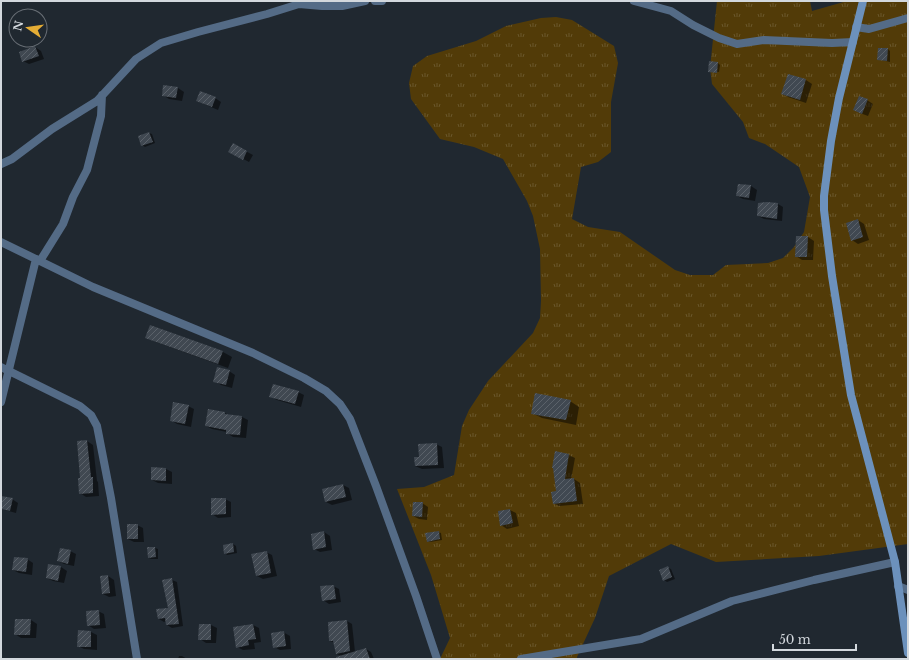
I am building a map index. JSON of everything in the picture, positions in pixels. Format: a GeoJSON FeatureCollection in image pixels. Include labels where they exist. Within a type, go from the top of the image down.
{"type":"FeatureCollection","features":[{"type":"Feature","properties":{"kind":"street"},"geometry":{"type":"LineString","coordinates":[[1,164],[12,159],[52,129],[97,101],[136,58],[161,43],[299,4],[342,6],[365,1]]}},
{"type":"Feature","properties":{"kind":"street"},"geometry":{"type":"LineString","coordinates":[[375,1],[382,1]]}},
{"type":"Feature","properties":{"kind":"street"},"geometry":{"type":"LineString","coordinates":[[634,1],[671,11],[693,25],[719,38],[738,44],[764,40],[832,43],[853,42]]}},
{"type":"Feature","properties":{"kind":"street"},"geometry":{"type":"LineString","coordinates":[[863,1],[839,98],[831,141],[824,196],[824,210],[832,276],[851,395],[895,562],[908,653]]}},
{"type":"Feature","properties":{"kind":"street"},"geometry":{"type":"LineString","coordinates":[[856,27],[869,29],[908,18]]}},
{"type":"Feature","properties":{"kind":"street"},"geometry":{"type":"LineString","coordinates":[[1,402],[38,260],[63,224],[73,197],[87,170],[101,116],[102,96]]}},
{"type":"Feature","properties":{"kind":"street"},"geometry":{"type":"LineString","coordinates":[[1,242],[93,287],[253,353],[304,378],[326,391],[340,404],[350,419],[376,486],[437,659]]}},
{"type":"Feature","properties":{"kind":"street"},"geometry":{"type":"LineString","coordinates":[[1,367],[80,406],[90,415],[97,426],[111,498],[137,659]]}},
{"type":"Feature","properties":{"kind":"street"},"geometry":{"type":"LineString","coordinates":[[521,659],[641,639],[732,601],[814,580],[895,562]]}},
{"type":"Feature","properties":{"kind":"street"},"geometry":{"type":"LineString","coordinates":[[898,586],[908,590]]}},
{"type":"Feature","properties":{"kind":"green space"},"geometry":{"type":"Polygon","coordinates":[[[717,1],[810,1],[812,11],[847,1],[908,1],[908,544],[819,556],[716,562],[671,544],[609,576],[595,618],[577,659],[440,659],[450,638],[431,575],[397,489],[424,487],[454,475],[462,426],[469,410],[488,381],[533,333],[540,318],[540,249],[533,216],[527,201],[503,159],[474,147],[440,139],[411,99],[409,83],[413,66],[427,56],[476,41],[506,26],[541,18],[556,17],[572,20],[614,46],[618,63],[611,102],[611,152],[598,162],[581,167],[572,219],[588,227],[620,232],[675,270],[690,275],[713,275],[726,265],[768,263],[783,258],[794,247],[804,232],[810,197],[799,167],[765,144],[749,138],[743,122],[712,84],[710,68],[717,1]]]}},
{"type":"Feature","properties":{"kind":"building"},"geometry":{"type":"Polygon","coordinates":[[[30,48],[36,48],[39,56],[22,62],[19,52],[30,48]]]}},
{"type":"Feature","properties":{"kind":"building"},"geometry":{"type":"Polygon","coordinates":[[[878,48],[888,48],[887,61],[877,60],[878,48]]]}},
{"type":"Feature","properties":{"kind":"building"},"geometry":{"type":"Polygon","coordinates":[[[709,61],[718,62],[717,73],[708,72],[709,61]]]}},
{"type":"Feature","properties":{"kind":"building"},"geometry":{"type":"Polygon","coordinates":[[[788,74],[806,79],[800,100],[781,94],[788,74]]]}},
{"type":"Feature","properties":{"kind":"building"},"geometry":{"type":"Polygon","coordinates":[[[163,85],[178,87],[176,98],[162,96],[163,85]]]}},
{"type":"Feature","properties":{"kind":"building"},"geometry":{"type":"Polygon","coordinates":[[[200,91],[216,97],[212,107],[196,101],[200,91]]]}},
{"type":"Feature","properties":{"kind":"building"},"geometry":{"type":"Polygon","coordinates":[[[859,96],[868,99],[862,114],[853,110],[859,96]]]}},
{"type":"Feature","properties":{"kind":"building"},"geometry":{"type":"Polygon","coordinates":[[[149,132],[153,142],[141,146],[138,136],[149,132]]]}},
{"type":"Feature","properties":{"kind":"building"},"geometry":{"type":"Polygon","coordinates":[[[233,143],[247,151],[243,160],[228,152],[233,143]]]}},
{"type":"Feature","properties":{"kind":"building"},"geometry":{"type":"Polygon","coordinates":[[[738,184],[751,185],[749,198],[736,196],[738,184]]]}},
{"type":"Feature","properties":{"kind":"building"},"geometry":{"type":"Polygon","coordinates":[[[758,203],[778,203],[777,219],[757,216],[758,203]]]}},
{"type":"Feature","properties":{"kind":"building"},"geometry":{"type":"Polygon","coordinates":[[[858,219],[863,237],[851,241],[846,223],[858,219]]]}},
{"type":"Feature","properties":{"kind":"building"},"geometry":{"type":"Polygon","coordinates":[[[796,236],[808,236],[807,257],[795,257],[796,236]]]}},
{"type":"Feature","properties":{"kind":"building"},"geometry":{"type":"Polygon","coordinates":[[[150,325],[223,351],[218,364],[145,338],[150,325]]]}},
{"type":"Feature","properties":{"kind":"building"},"geometry":{"type":"Polygon","coordinates":[[[217,367],[230,370],[226,385],[213,382],[217,367]]]}},
{"type":"Feature","properties":{"kind":"building"},"geometry":{"type":"Polygon","coordinates":[[[273,384],[299,391],[295,404],[269,397],[273,384]]]}},
{"type":"Feature","properties":{"kind":"building"},"geometry":{"type":"Polygon","coordinates":[[[535,393],[571,400],[566,420],[531,414],[535,393]]]}},
{"type":"Feature","properties":{"kind":"building"},"geometry":{"type":"Polygon","coordinates":[[[173,402],[189,405],[185,424],[170,421],[173,402]]]}},
{"type":"Feature","properties":{"kind":"building"},"geometry":{"type":"Polygon","coordinates":[[[208,409],[225,412],[225,414],[242,416],[240,435],[226,434],[226,430],[205,426],[208,409]]]}},
{"type":"Feature","properties":{"kind":"building"},"geometry":{"type":"Polygon","coordinates":[[[87,440],[91,477],[93,477],[93,493],[79,494],[78,478],[80,478],[77,441],[87,440]]]}},
{"type":"Feature","properties":{"kind":"building"},"geometry":{"type":"Polygon","coordinates":[[[437,443],[438,465],[415,466],[414,457],[419,457],[418,444],[437,443]]]}},
{"type":"Feature","properties":{"kind":"building"},"geometry":{"type":"Polygon","coordinates":[[[555,451],[569,454],[565,479],[574,478],[577,501],[553,504],[551,492],[556,491],[552,468],[555,451]]]}},
{"type":"Feature","properties":{"kind":"building"},"geometry":{"type":"Polygon","coordinates":[[[151,467],[166,468],[166,481],[151,480],[151,467]]]}},
{"type":"Feature","properties":{"kind":"building"},"geometry":{"type":"Polygon","coordinates":[[[343,484],[346,497],[325,502],[322,489],[343,484]]]}},
{"type":"Feature","properties":{"kind":"building"},"geometry":{"type":"Polygon","coordinates":[[[1,496],[13,498],[10,511],[1,509],[1,496]]]}},
{"type":"Feature","properties":{"kind":"building"},"geometry":{"type":"Polygon","coordinates":[[[211,498],[226,498],[226,514],[211,515],[211,498]]]}},
{"type":"Feature","properties":{"kind":"building"},"geometry":{"type":"Polygon","coordinates":[[[413,502],[423,502],[422,517],[412,516],[413,502]]]}},
{"type":"Feature","properties":{"kind":"building"},"geometry":{"type":"Polygon","coordinates":[[[510,509],[513,523],[500,526],[498,511],[510,509]]]}},
{"type":"Feature","properties":{"kind":"building"},"geometry":{"type":"Polygon","coordinates":[[[127,524],[138,524],[138,539],[127,539],[127,524]]]}},
{"type":"Feature","properties":{"kind":"building"},"geometry":{"type":"Polygon","coordinates":[[[324,531],[326,547],[313,550],[311,534],[324,531]]]}},
{"type":"Feature","properties":{"kind":"building"},"geometry":{"type":"Polygon","coordinates":[[[439,531],[440,539],[427,542],[425,533],[439,531]]]}},
{"type":"Feature","properties":{"kind":"building"},"geometry":{"type":"Polygon","coordinates":[[[233,543],[234,552],[224,554],[223,545],[233,543]]]}},
{"type":"Feature","properties":{"kind":"building"},"geometry":{"type":"Polygon","coordinates":[[[147,547],[155,547],[156,557],[148,558],[147,547]]]}},
{"type":"Feature","properties":{"kind":"building"},"geometry":{"type":"Polygon","coordinates":[[[60,548],[71,550],[68,564],[57,561],[60,548]]]}},
{"type":"Feature","properties":{"kind":"building"},"geometry":{"type":"Polygon","coordinates":[[[267,551],[271,573],[256,576],[251,554],[267,551]]]}},
{"type":"Feature","properties":{"kind":"building"},"geometry":{"type":"Polygon","coordinates":[[[14,557],[28,558],[26,572],[12,570],[14,557]]]}},
{"type":"Feature","properties":{"kind":"building"},"geometry":{"type":"Polygon","coordinates":[[[48,564],[61,566],[58,581],[46,578],[48,564]]]}},
{"type":"Feature","properties":{"kind":"building"},"geometry":{"type":"Polygon","coordinates":[[[668,566],[672,577],[663,581],[659,570],[668,566]]]}},
{"type":"Feature","properties":{"kind":"building"},"geometry":{"type":"Polygon","coordinates":[[[108,575],[110,593],[102,594],[100,576],[108,575]]]}},
{"type":"Feature","properties":{"kind":"building"},"geometry":{"type":"Polygon","coordinates":[[[172,578],[179,624],[166,625],[165,618],[158,619],[156,609],[168,608],[162,580],[172,578]]]}},
{"type":"Feature","properties":{"kind":"building"},"geometry":{"type":"Polygon","coordinates":[[[334,585],[336,599],[322,601],[320,586],[334,585]]]}},
{"type":"Feature","properties":{"kind":"building"},"geometry":{"type":"Polygon","coordinates":[[[99,610],[100,625],[87,626],[86,611],[99,610]]]}},
{"type":"Feature","properties":{"kind":"building"},"geometry":{"type":"Polygon","coordinates":[[[15,619],[31,619],[30,635],[14,635],[15,619]]]}},
{"type":"Feature","properties":{"kind":"building"},"geometry":{"type":"Polygon","coordinates":[[[347,620],[350,651],[336,654],[333,641],[329,641],[328,622],[347,620]]]}},
{"type":"Feature","properties":{"kind":"building"},"geometry":{"type":"Polygon","coordinates":[[[199,624],[211,624],[211,640],[198,640],[199,624]]]}},
{"type":"Feature","properties":{"kind":"building"},"geometry":{"type":"Polygon","coordinates":[[[253,624],[256,639],[248,640],[249,645],[236,648],[233,627],[253,624]]]}},
{"type":"Feature","properties":{"kind":"building"},"geometry":{"type":"Polygon","coordinates":[[[78,630],[91,631],[91,647],[77,647],[78,630]]]}},
{"type":"Feature","properties":{"kind":"building"},"geometry":{"type":"Polygon","coordinates":[[[284,631],[286,646],[273,648],[271,633],[284,631]]]}},
{"type":"Feature","properties":{"kind":"building"},"geometry":{"type":"Polygon","coordinates":[[[366,648],[370,659],[336,659],[336,657],[366,648]]]}}]}
